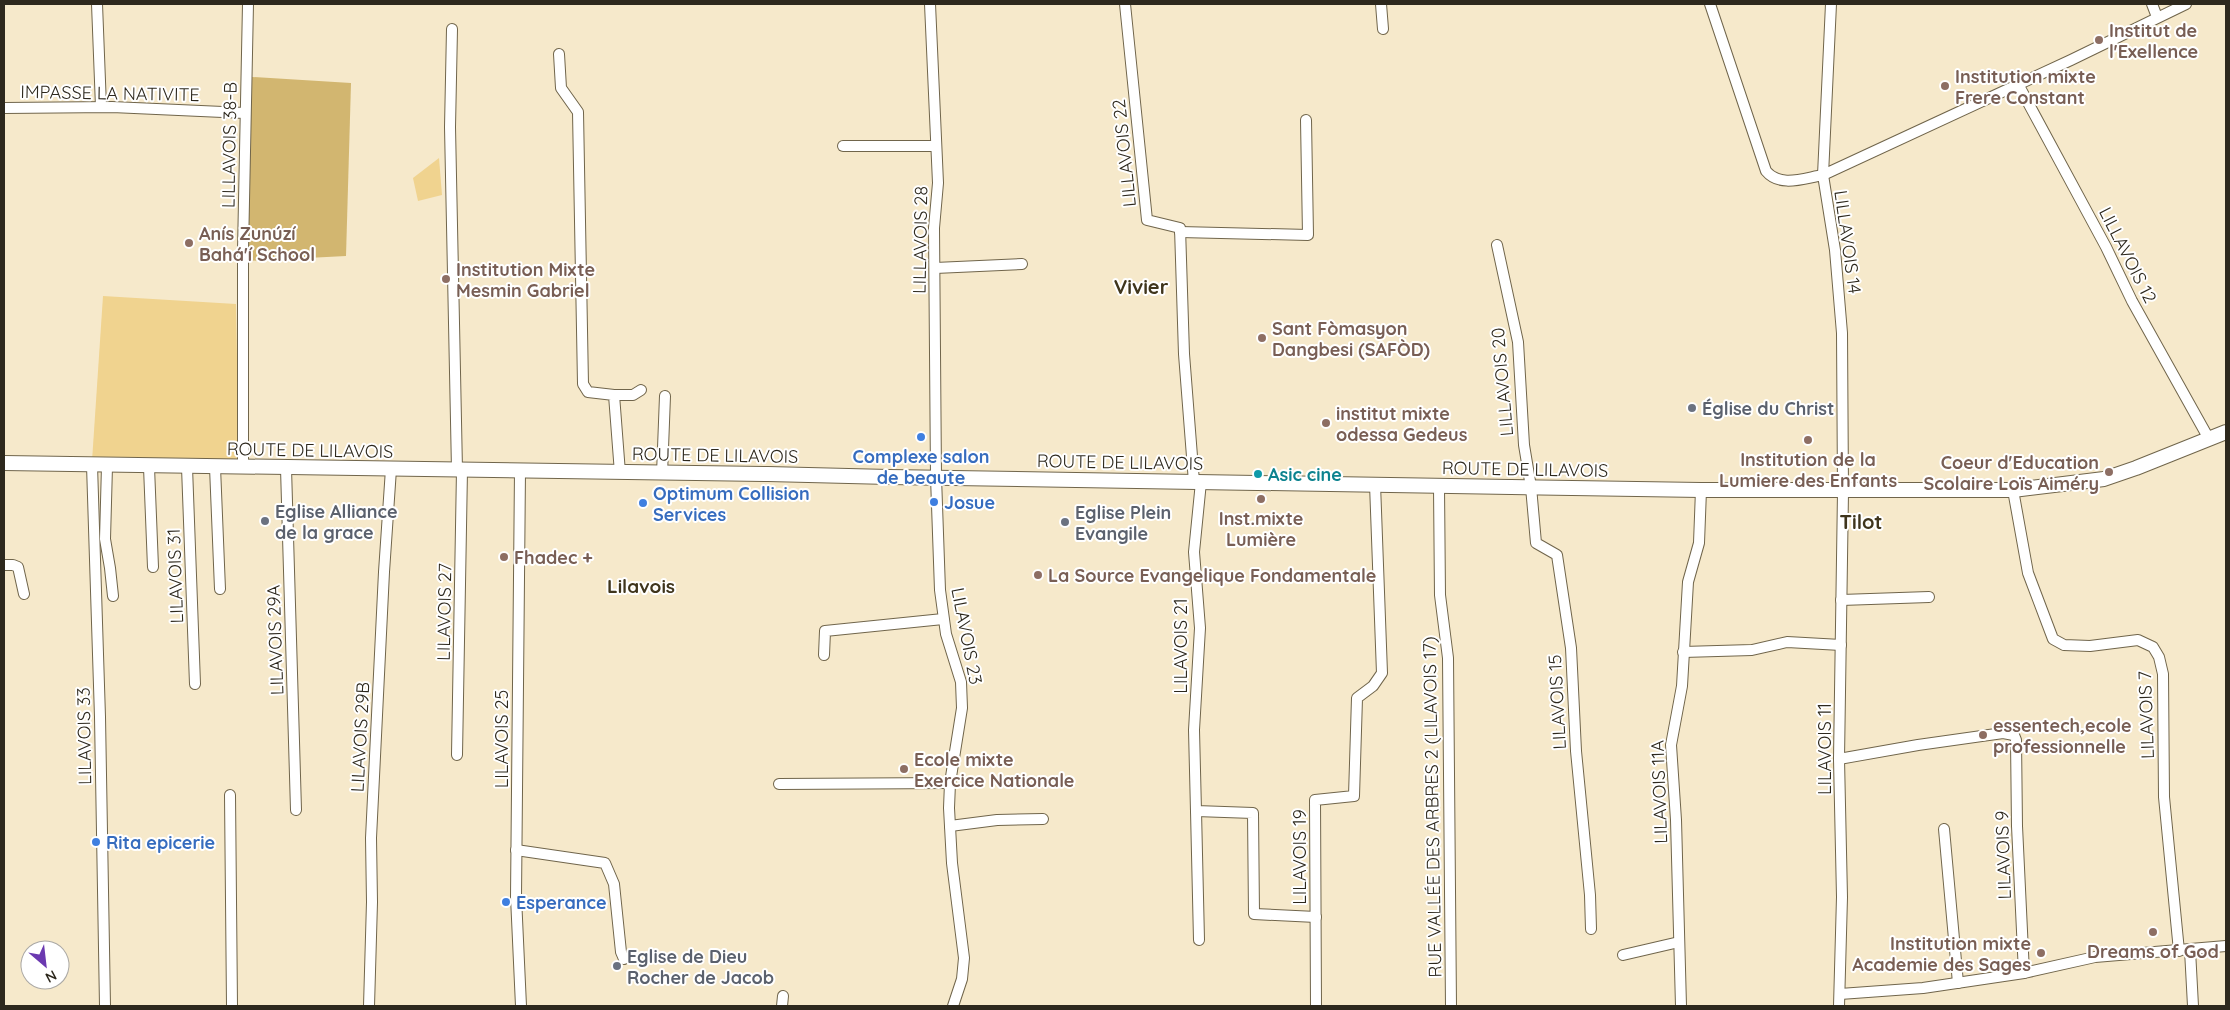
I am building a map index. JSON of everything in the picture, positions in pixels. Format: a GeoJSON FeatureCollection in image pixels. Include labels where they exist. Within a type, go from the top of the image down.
{"type":"FeatureCollection","features":[{"type":"Feature","properties":{"kind":"main road","name":"ROUTE DE LILAVOIS"},"geometry":{"type":"LineString","coordinates":[[4,464],[768,474],[1375,484],[1439,487],[1843,492],[2013,490],[2104,479],[2226,432]]}},
{"type":"Feature","properties":{"kind":"street"},"geometry":{"type":"LineString","coordinates":[[97,4],[101,107]]}},
{"type":"Feature","properties":{"kind":"street","name":"LILLAVOIS 38-B"},"geometry":{"type":"LineString","coordinates":[[243,467],[245,113],[248,4]]}},
{"type":"Feature","properties":{"kind":"street","name":"LILLAVOIS 28"},"geometry":{"type":"LineString","coordinates":[[930,4],[938,183],[934,228],[936,478]]}},
{"type":"Feature","properties":{"kind":"street","name":"LILLAVOIS 22"},"geometry":{"type":"LineString","coordinates":[[1125,4],[1147,220],[1180,228],[1180,232]]}},
{"type":"Feature","properties":{"kind":"street"},"geometry":{"type":"LineString","coordinates":[[1381,4],[1383,29]]}},
{"type":"Feature","properties":{"kind":"street","name":"LILLAVOIS 14"},"geometry":{"type":"LineString","coordinates":[[1710,4],[1766,172],[1772,178],[1782,182],[1823,175],[1840,300],[1843,492]]}},
{"type":"Feature","properties":{"kind":"street"},"geometry":{"type":"LineString","coordinates":[[1831,4],[1823,175],[2186,4]]}},
{"type":"Feature","properties":{"kind":"street"},"geometry":{"type":"LineString","coordinates":[[2152,4],[2157,17]]}},
{"type":"Feature","properties":{"kind":"street","name":"LILAVOIS 27"},"geometry":{"type":"LineString","coordinates":[[452,29],[450,127],[460,470],[457,755]]}},
{"type":"Feature","properties":{"kind":"street"},"geometry":{"type":"LineString","coordinates":[[559,54],[561,88],[578,112],[583,384],[588,392],[614,395],[633,395],[641,390]]}},
{"type":"Feature","properties":{"kind":"street","name":"LILLAVOIS 12"},"geometry":{"type":"LineString","coordinates":[[2018,84],[2106,247],[2132,301],[2210,439]]}},
{"type":"Feature","properties":{"kind":"street","name":"IMPASSE LA NATIVITE"},"geometry":{"type":"LineString","coordinates":[[4,108],[101,107],[245,113]]}},
{"type":"Feature","properties":{"kind":"street"},"geometry":{"type":"LineString","coordinates":[[1197,482],[1184,354],[1180,232],[1308,235],[1306,120]]}},
{"type":"Feature","properties":{"kind":"street"},"geometry":{"type":"LineString","coordinates":[[843,146],[936,146]]}},
{"type":"Feature","properties":{"kind":"street","name":"LILLAVOIS 20"},"geometry":{"type":"LineString","coordinates":[[1496,245],[1518,342],[1524,445],[1531,487]]}},
{"type":"Feature","properties":{"kind":"street"},"geometry":{"type":"LineString","coordinates":[[935,268],[1022,264]]}},
{"type":"Feature","properties":{"kind":"street"},"geometry":{"type":"LineString","coordinates":[[614,395],[620,473]]}},
{"type":"Feature","properties":{"kind":"street"},"geometry":{"type":"LineString","coordinates":[[662,474],[666,396]]}},
{"type":"Feature","properties":{"kind":"street","name":"LILAVOIS 33"},"geometry":{"type":"LineString","coordinates":[[92,465],[100,716],[105,1006]]}},
{"type":"Feature","properties":{"kind":"street"},"geometry":{"type":"LineString","coordinates":[[107,466],[105,539],[113,596]]}},
{"type":"Feature","properties":{"kind":"street"},"geometry":{"type":"LineString","coordinates":[[149,466],[153,567]]}},
{"type":"Feature","properties":{"kind":"street","name":"LILAVOIS 31"},"geometry":{"type":"LineString","coordinates":[[187,467],[195,684]]}},
{"type":"Feature","properties":{"kind":"street"},"geometry":{"type":"LineString","coordinates":[[215,467],[220,589]]}},
{"type":"Feature","properties":{"kind":"street","name":"LILAVOIS 29A"},"geometry":{"type":"LineString","coordinates":[[286,468],[296,810]]}},
{"type":"Feature","properties":{"kind":"street","name":"LILAVOIS 29B"},"geometry":{"type":"LineString","coordinates":[[369,1006],[372,828],[384,572],[391,469]]}},
{"type":"Feature","properties":{"kind":"street","name":"LILAVOIS 25"},"geometry":{"type":"LineString","coordinates":[[520,471],[516,897],[521,1006]]}},
{"type":"Feature","properties":{"kind":"street","name":"LILAVOIS 23"},"geometry":{"type":"LineString","coordinates":[[936,478],[943,619],[961,682],[962,708],[950,784],[950,826],[964,958],[962,979],[953,1006]]}},
{"type":"Feature","properties":{"kind":"street","name":"LILAVOIS 21"},"geometry":{"type":"LineString","coordinates":[[1197,482],[1194,552],[1200,628],[1194,730],[1199,940]]}},
{"type":"Feature","properties":{"kind":"street","name":"LILAVOIS 19"},"geometry":{"type":"LineString","coordinates":[[1316,1006],[1315,800],[1354,796],[1357,698],[1372,686],[1382,672],[1375,484]]}},
{"type":"Feature","properties":{"kind":"street","name":"RUE VALLÉE DES ARBRES 2 (LILAVOIS 17)"},"geometry":{"type":"LineString","coordinates":[[1439,487],[1440,595],[1448,658],[1452,1006]]}},
{"type":"Feature","properties":{"kind":"street","name":"LILAVOIS 15"},"geometry":{"type":"LineString","coordinates":[[1531,487],[1536,543],[1557,555],[1569,630],[1576,751],[1590,895],[1591,929]]}},
{"type":"Feature","properties":{"kind":"street","name":"LILAVOIS 11A"},"geometry":{"type":"LineString","coordinates":[[1681,1006],[1676,820],[1671,745],[1682,686],[1688,582],[1699,543],[1701,490]]}},
{"type":"Feature","properties":{"kind":"street","name":"LILAVOIS 7"},"geometry":{"type":"LineString","coordinates":[[2013,490],[2028,573],[2053,639],[2064,646],[2090,646],[2138,640],[2152,647],[2159,657],[2163,674],[2164,797],[2193,1006]]}},
{"type":"Feature","properties":{"kind":"street","name":"LILAVOIS 11"},"geometry":{"type":"LineString","coordinates":[[1839,1006],[1842,897],[1839,758],[1843,492]]}},
{"type":"Feature","properties":{"kind":"street"},"geometry":{"type":"LineString","coordinates":[[4,566],[13,564],[18,568],[24,594]]}},
{"type":"Feature","properties":{"kind":"street"},"geometry":{"type":"LineString","coordinates":[[1841,600],[1929,597]]}},
{"type":"Feature","properties":{"kind":"street"},"geometry":{"type":"LineString","coordinates":[[824,655],[825,631],[943,619]]}},
{"type":"Feature","properties":{"kind":"street"},"geometry":{"type":"LineString","coordinates":[[1683,652],[1752,650],[1787,642],[1841,645]]}},
{"type":"Feature","properties":{"kind":"street","name":"LILAVOIS 9"},"geometry":{"type":"LineString","coordinates":[[1839,758],[1918,744],[2003,733],[2014,735],[2016,740],[2017,826],[2024,974]]}},
{"type":"Feature","properties":{"kind":"street"},"geometry":{"type":"LineString","coordinates":[[780,784],[950,784]]}},
{"type":"Feature","properties":{"kind":"street"},"geometry":{"type":"LineString","coordinates":[[230,795],[232,1006]]}},
{"type":"Feature","properties":{"kind":"street"},"geometry":{"type":"LineString","coordinates":[[1196,811],[1253,813],[1254,914],[1316,917]]}},
{"type":"Feature","properties":{"kind":"street"},"geometry":{"type":"LineString","coordinates":[[950,826],[997,820],[1042,818]]}},
{"type":"Feature","properties":{"kind":"street"},"geometry":{"type":"LineString","coordinates":[[1944,829],[1958,983]]}},
{"type":"Feature","properties":{"kind":"street"},"geometry":{"type":"LineString","coordinates":[[516,850],[605,863],[614,884],[621,952],[624,959]]}},
{"type":"Feature","properties":{"kind":"street"},"geometry":{"type":"LineString","coordinates":[[1623,955],[1679,942]]}},
{"type":"Feature","properties":{"kind":"street"},"geometry":{"type":"LineString","coordinates":[[1840,994],[1923,988],[2024,974],[2095,957],[2226,946]]}},
{"type":"Feature","properties":{"kind":"shaded area"},"geometry":{"type":"Polygon","coordinates":[[[252,77],[351,83],[346,256],[247,261],[252,77]]]}},
{"type":"Feature","properties":{"kind":"shaded area"},"geometry":{"type":"Polygon","coordinates":[[[439,158],[442,195],[418,201],[413,178],[439,158]]]}},
{"type":"Feature","properties":{"kind":"shaded area"},"geometry":{"type":"Polygon","coordinates":[[[103,296],[236,304],[239,463],[92,461],[103,296]]]}},
{"type":"Feature","properties":{"kind":"place","name":"Institut de l'Exellence"},"geometry":{"type":"Point","coordinates":[2099,40]}},
{"type":"Feature","properties":{"kind":"place","name":"Institution mixte Frere Constant"},"geometry":{"type":"Point","coordinates":[1945,86]}},
{"type":"Feature","properties":{"kind":"place","name":"Anís Zunúzí Bahá'í School"},"geometry":{"type":"Point","coordinates":[189,243]}},
{"type":"Feature","properties":{"kind":"place","name":"Institution Mixte Mesmin Gabriel"},"geometry":{"type":"Point","coordinates":[446,279]}},
{"type":"Feature","properties":{"kind":"place","name":"Sant Fòmasyon Dangbesi (SAFÒD)"},"geometry":{"type":"Point","coordinates":[1262,338]}},
{"type":"Feature","properties":{"kind":"place","name":"Église du Christ"},"geometry":{"type":"Point","coordinates":[1692,408]}},
{"type":"Feature","properties":{"kind":"place","name":"institut mixte odessa Gedeus"},"geometry":{"type":"Point","coordinates":[1326,423]}},
{"type":"Feature","properties":{"kind":"place","name":"Complexe salon de beaute"},"geometry":{"type":"Point","coordinates":[921,437]}},
{"type":"Feature","properties":{"kind":"place","name":"Institution de la Lumiere des Enfants"},"geometry":{"type":"Point","coordinates":[1808,440]}},
{"type":"Feature","properties":{"kind":"place","name":"Coeur d'Education Scolaire Loïs Aiméry"},"geometry":{"type":"Point","coordinates":[2109,472]}},
{"type":"Feature","properties":{"kind":"place","name":"Asic cine"},"geometry":{"type":"Point","coordinates":[1258,474]}},
{"type":"Feature","properties":{"kind":"place","name":"Inst.mixte Lumière"},"geometry":{"type":"Point","coordinates":[1261,499]}},
{"type":"Feature","properties":{"kind":"place","name":"Josue"},"geometry":{"type":"Point","coordinates":[934,502]}},
{"type":"Feature","properties":{"kind":"place","name":"Optimum Collision Services"},"geometry":{"type":"Point","coordinates":[643,503]}},
{"type":"Feature","properties":{"kind":"place","name":"Eglise Alliance de la grace"},"geometry":{"type":"Point","coordinates":[265,521]}},
{"type":"Feature","properties":{"kind":"place","name":"Eglise Plein Evangile"},"geometry":{"type":"Point","coordinates":[1065,522]}},
{"type":"Feature","properties":{"kind":"place","name":"Fhadec +"},"geometry":{"type":"Point","coordinates":[504,557]}},
{"type":"Feature","properties":{"kind":"place","name":"La Source Evangelique Fondamentale"},"geometry":{"type":"Point","coordinates":[1038,575]}},
{"type":"Feature","properties":{"kind":"place","name":"essentech,ecole professionnelle"},"geometry":{"type":"Point","coordinates":[1983,735]}},
{"type":"Feature","properties":{"kind":"place","name":"Ecole mixte Exercice Nationale"},"geometry":{"type":"Point","coordinates":[904,769]}},
{"type":"Feature","properties":{"kind":"place","name":"Rita epicerie"},"geometry":{"type":"Point","coordinates":[96,842]}},
{"type":"Feature","properties":{"kind":"place","name":"Esperance"},"geometry":{"type":"Point","coordinates":[506,902]}},
{"type":"Feature","properties":{"kind":"place","name":"Dreams of God"},"geometry":{"type":"Point","coordinates":[2153,932]}},
{"type":"Feature","properties":{"kind":"place","name":"Institution mixte Academie des Sages"},"geometry":{"type":"Point","coordinates":[2041,953]}},
{"type":"Feature","properties":{"kind":"place","name":"Eglise de Dieu Rocher de Jacob"},"geometry":{"type":"Point","coordinates":[617,966]}},
{"type":"Feature","properties":{"kind":"district","name":"Vivier"},"geometry":{"type":"Point","coordinates":[1141,286]}},
{"type":"Feature","properties":{"kind":"district","name":"Tilot"},"geometry":{"type":"Point","coordinates":[1861,521]}},
{"type":"Feature","properties":{"kind":"district","name":"Lilavois"},"geometry":{"type":"Point","coordinates":[641,586]}}]}
